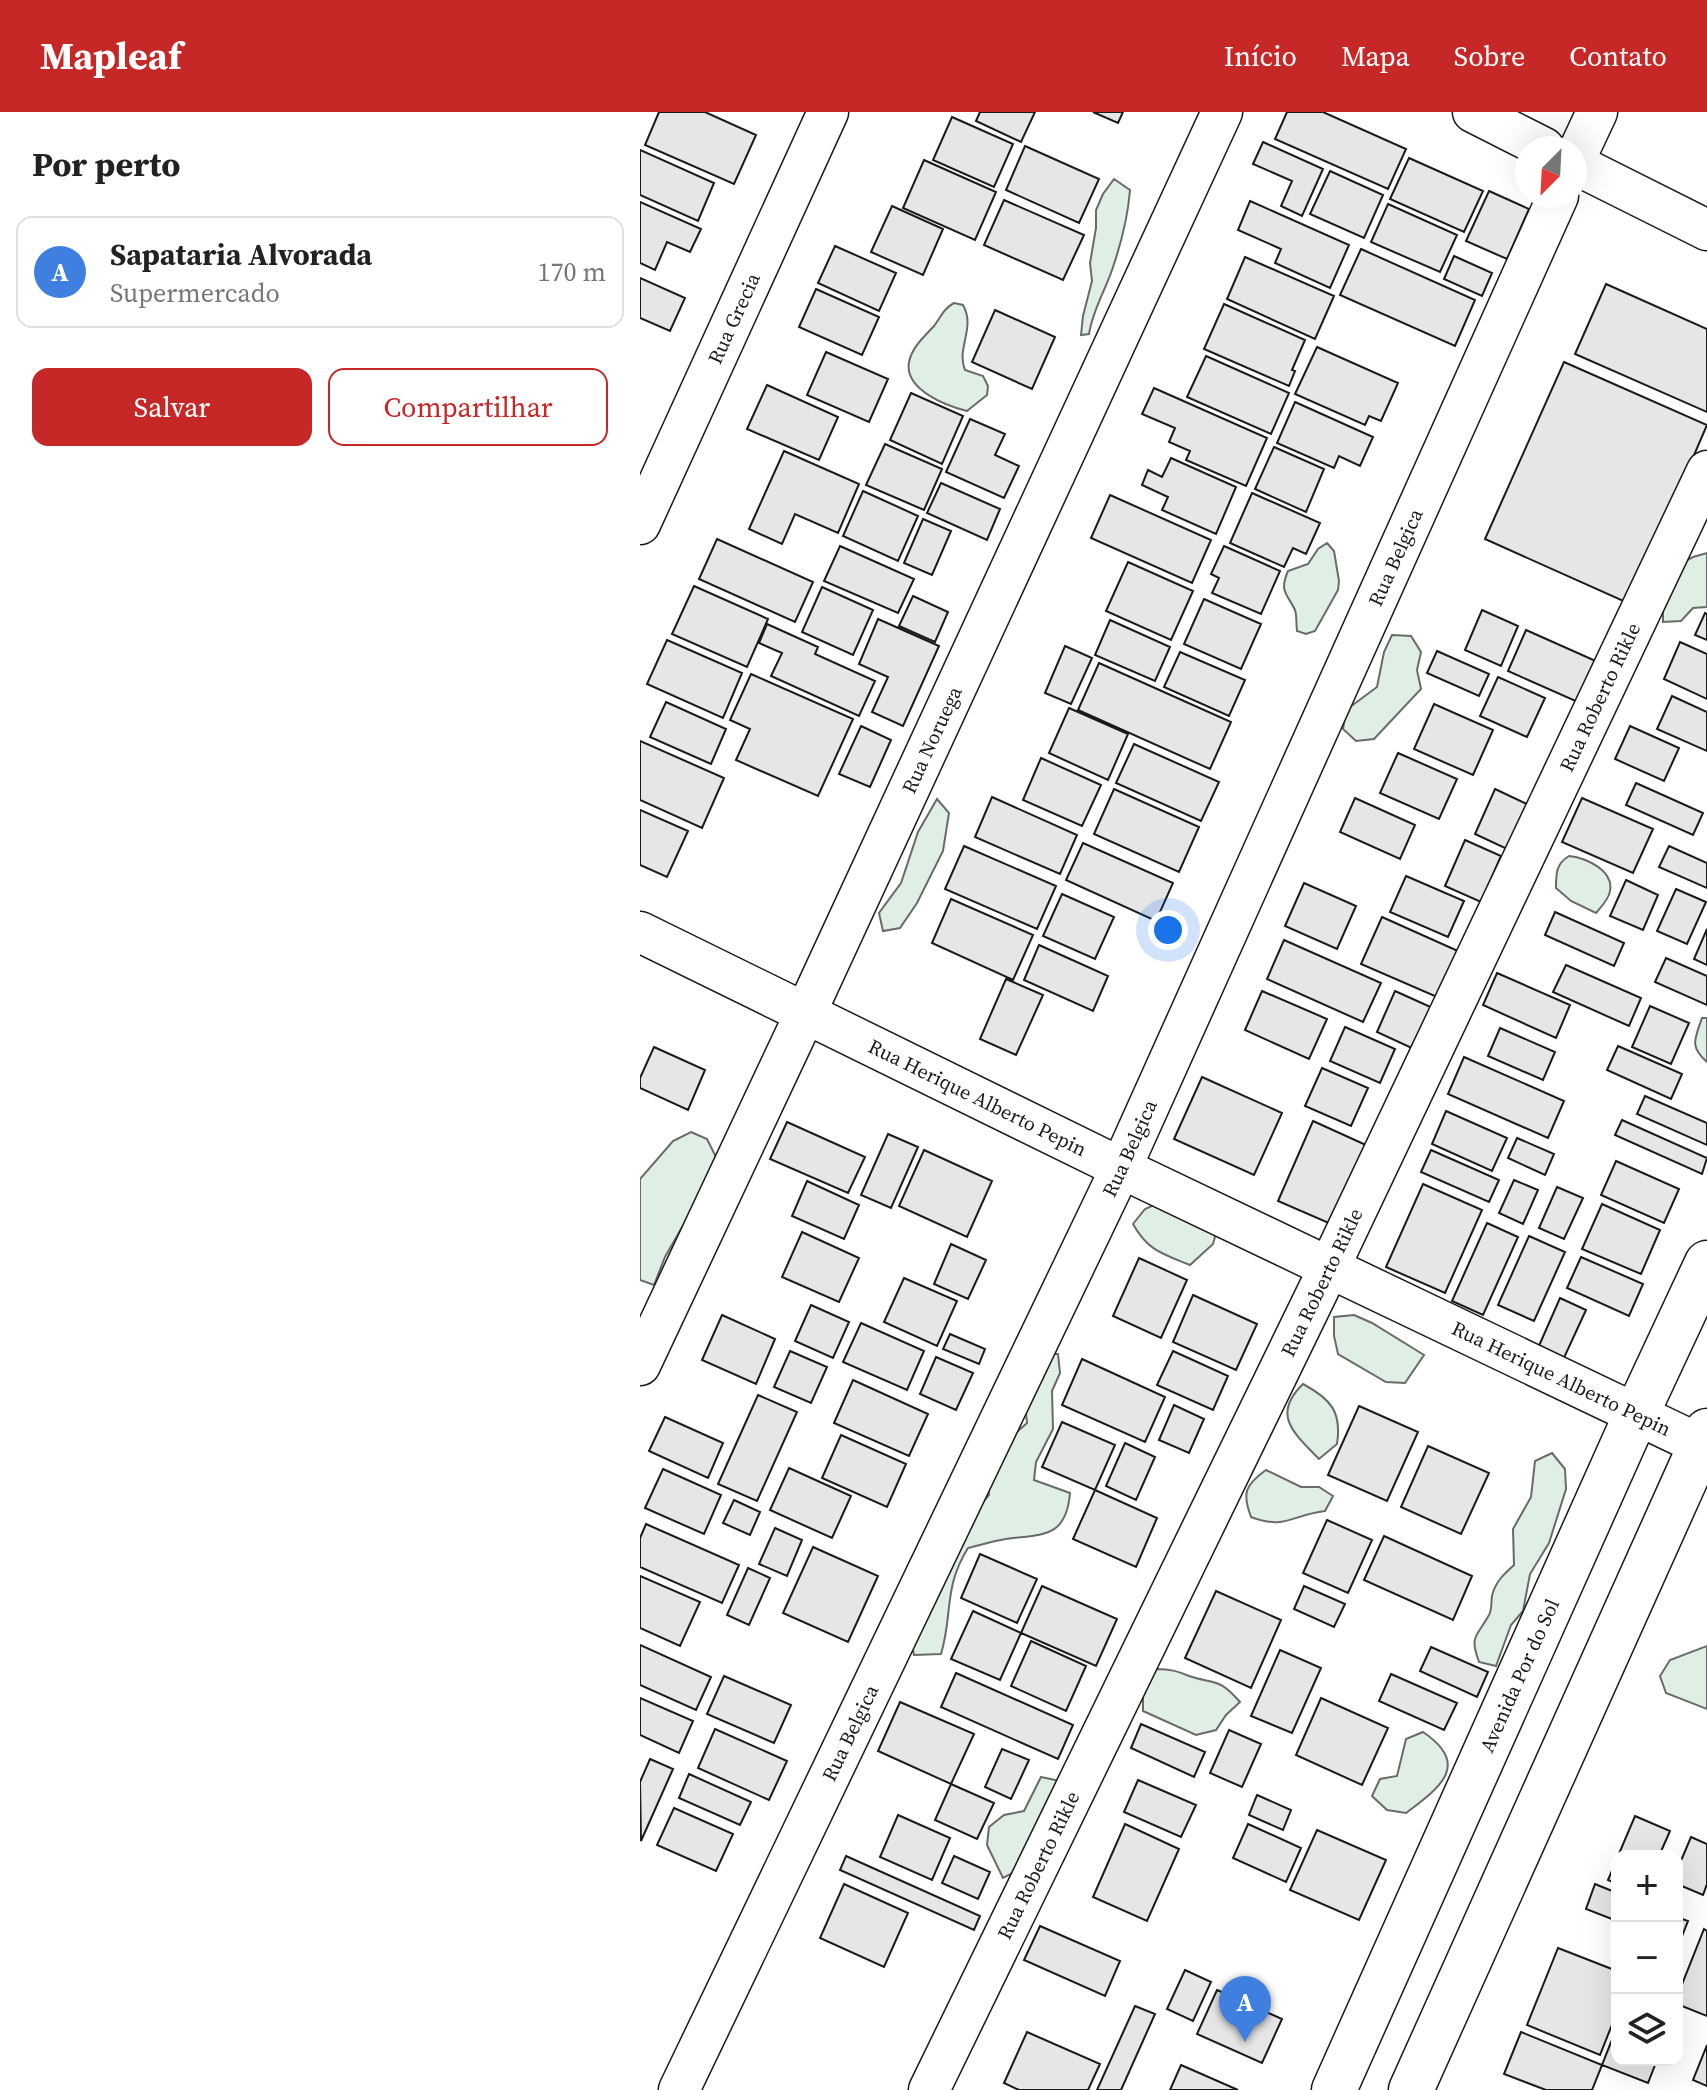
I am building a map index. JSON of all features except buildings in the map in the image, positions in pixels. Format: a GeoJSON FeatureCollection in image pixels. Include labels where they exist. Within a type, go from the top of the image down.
{"type":"FeatureCollection","features":[{"type":"Feature","properties":{"kind":"street","name":"Rua Grecia"},"geometry":{"type":"LineString","coordinates":[[640,524],[828,112]]}},
{"type":"Feature","properties":{"kind":"street","name":"Rua Noruega"},"geometry":{"type":"LineString","coordinates":[[640,1365],[1222,112]]}},
{"type":"Feature","properties":{"kind":"street"},"geometry":{"type":"LineString","coordinates":[[1473,112],[1520,136]]}},
{"type":"Feature","properties":{"kind":"street"},"geometry":{"type":"LineString","coordinates":[[1586,136],[1597,112]]}},
{"type":"Feature","properties":{"kind":"street"},"geometry":{"type":"LineString","coordinates":[[1587,167],[1707,230]]}},
{"type":"Feature","properties":{"kind":"street","name":"Rua Belgica"},"geometry":{"type":"LineString","coordinates":[[679,2090],[1121,1168],[1553,208]]}},
{"type":"Feature","properties":{"kind":"street","name":"Rua Roberto Rikle"},"geometry":{"type":"LineString","coordinates":[[929,2090],[1329,1268],[1707,471]]}},
{"type":"Feature","properties":{"kind":"street","name":"Rua Herique Alberto Pepin"},"geometry":{"type":"LineString","coordinates":[[640,932],[1329,1268],[1636,1415],[1705,1442]]}},
{"type":"Feature","properties":{"kind":"street","name":"Avenida Por do Sol"},"geometry":{"type":"LineString","coordinates":[[1334,2090],[1707,1263]]}},
{"type":"Feature","properties":{"kind":"street"},"geometry":{"type":"LineString","coordinates":[[1411,2090],[1705,1442]]}},
{"type":"Feature","properties":{"kind":"green space"},"geometry":{"type":"Polygon","coordinates":[[[1114,179],[1130,190],[1128,209],[1114,264],[1089,334],[1081,335],[1092,281],[1090,263],[1096,210],[1114,179]]]}},
{"type":"Feature","properties":{"kind":"green space"},"geometry":{"type":"Polygon","coordinates":[[[954,303],[963,305],[968,322],[963,354],[965,370],[983,376],[988,386],[987,395],[967,411],[929,395],[913,381],[909,372],[909,362],[916,347],[954,303]]]}},
{"type":"Feature","properties":{"kind":"green space"},"geometry":{"type":"Polygon","coordinates":[[[1327,543],[1334,551],[1338,590],[1315,631],[1306,634],[1297,631],[1295,610],[1284,588],[1285,578],[1288,571],[1308,564],[1318,549],[1327,543]]]}},
{"type":"Feature","properties":{"kind":"green space"},"geometry":{"type":"Polygon","coordinates":[[[1707,553],[1707,607],[1693,608],[1681,621],[1663,622],[1663,603],[1676,566],[1707,553]]]}},
{"type":"Feature","properties":{"kind":"green space"},"geometry":{"type":"Polygon","coordinates":[[[1392,635],[1411,636],[1421,652],[1417,670],[1421,689],[1374,739],[1356,741],[1343,729],[1346,710],[1377,687],[1384,652],[1392,635]]]}},
{"type":"Feature","properties":{"kind":"green space"},"geometry":{"type":"Polygon","coordinates":[[[937,799],[949,813],[943,851],[917,903],[900,928],[883,931],[879,913],[901,883],[918,832],[937,799]]]}},
{"type":"Feature","properties":{"kind":"green space"},"geometry":{"type":"Polygon","coordinates":[[[1569,856],[1590,862],[1608,877],[1609,894],[1596,913],[1571,901],[1556,888],[1558,869],[1569,856]]]}},
{"type":"Feature","properties":{"kind":"green space"},"geometry":{"type":"Polygon","coordinates":[[[1702,1018],[1707,1018],[1707,1062],[1695,1042],[1702,1018]]]}},
{"type":"Feature","properties":{"kind":"green space"},"geometry":{"type":"Polygon","coordinates":[[[691,1132],[707,1139],[716,1157],[712,1175],[665,1257],[654,1285],[640,1280],[640,1179],[673,1141],[691,1132]]]}},
{"type":"Feature","properties":{"kind":"green space"},"geometry":{"type":"Polygon","coordinates":[[[1163,1201],[1217,1230],[1213,1244],[1190,1265],[1151,1246],[1133,1224],[1145,1209],[1163,1201]]]}},
{"type":"Feature","properties":{"kind":"green space"},"geometry":{"type":"Polygon","coordinates":[[[1354,1315],[1424,1355],[1405,1383],[1386,1382],[1338,1354],[1334,1317],[1354,1315]]]}},
{"type":"Feature","properties":{"kind":"green space"},"geometry":{"type":"Polygon","coordinates":[[[1039,1354],[1058,1354],[1060,1373],[1052,1391],[1053,1429],[1036,1462],[1034,1480],[1070,1493],[1068,1508],[1063,1519],[1050,1531],[968,1548],[955,1576],[941,1654],[914,1655],[910,1636],[977,1509],[989,1495],[987,1458],[1027,1423],[1023,1386],[1039,1354]]]}},
{"type":"Feature","properties":{"kind":"green space"},"geometry":{"type":"Polygon","coordinates":[[[1303,1384],[1327,1401],[1338,1423],[1337,1444],[1319,1459],[1301,1441],[1287,1414],[1293,1395],[1303,1384]]]}},
{"type":"Feature","properties":{"kind":"green space"},"geometry":{"type":"Polygon","coordinates":[[[1552,1453],[1565,1469],[1566,1489],[1549,1543],[1530,1574],[1523,1611],[1511,1625],[1496,1666],[1479,1662],[1476,1637],[1490,1613],[1495,1587],[1514,1565],[1513,1529],[1531,1497],[1535,1461],[1552,1453]]]}},
{"type":"Feature","properties":{"kind":"green space"},"geometry":{"type":"Polygon","coordinates":[[[1266,1470],[1301,1487],[1319,1487],[1333,1496],[1325,1511],[1281,1522],[1251,1517],[1247,1490],[1266,1470]]]}},
{"type":"Feature","properties":{"kind":"green space"},"geometry":{"type":"Polygon","coordinates":[[[1707,1646],[1707,1709],[1666,1693],[1660,1676],[1670,1660],[1707,1646]]]}},
{"type":"Feature","properties":{"kind":"green space"},"geometry":{"type":"Polygon","coordinates":[[[1157,1669],[1216,1683],[1240,1702],[1216,1730],[1196,1735],[1143,1711],[1143,1681],[1157,1669]]]}},
{"type":"Feature","properties":{"kind":"green space"},"geometry":{"type":"Polygon","coordinates":[[[1423,1732],[1446,1755],[1448,1766],[1445,1776],[1406,1813],[1387,1810],[1372,1796],[1380,1779],[1397,1776],[1406,1739],[1423,1732]]]}},
{"type":"Feature","properties":{"kind":"green space"},"geometry":{"type":"Polygon","coordinates":[[[1041,1777],[1060,1781],[1020,1869],[1003,1878],[987,1845],[989,1827],[1004,1815],[1024,1811],[1041,1777]]]}},
{"type":"Feature","properties":{"kind":"place","name":"Sapataria Alvorada"},"geometry":{"type":"Point","coordinates":[1245,2042]}}]}
